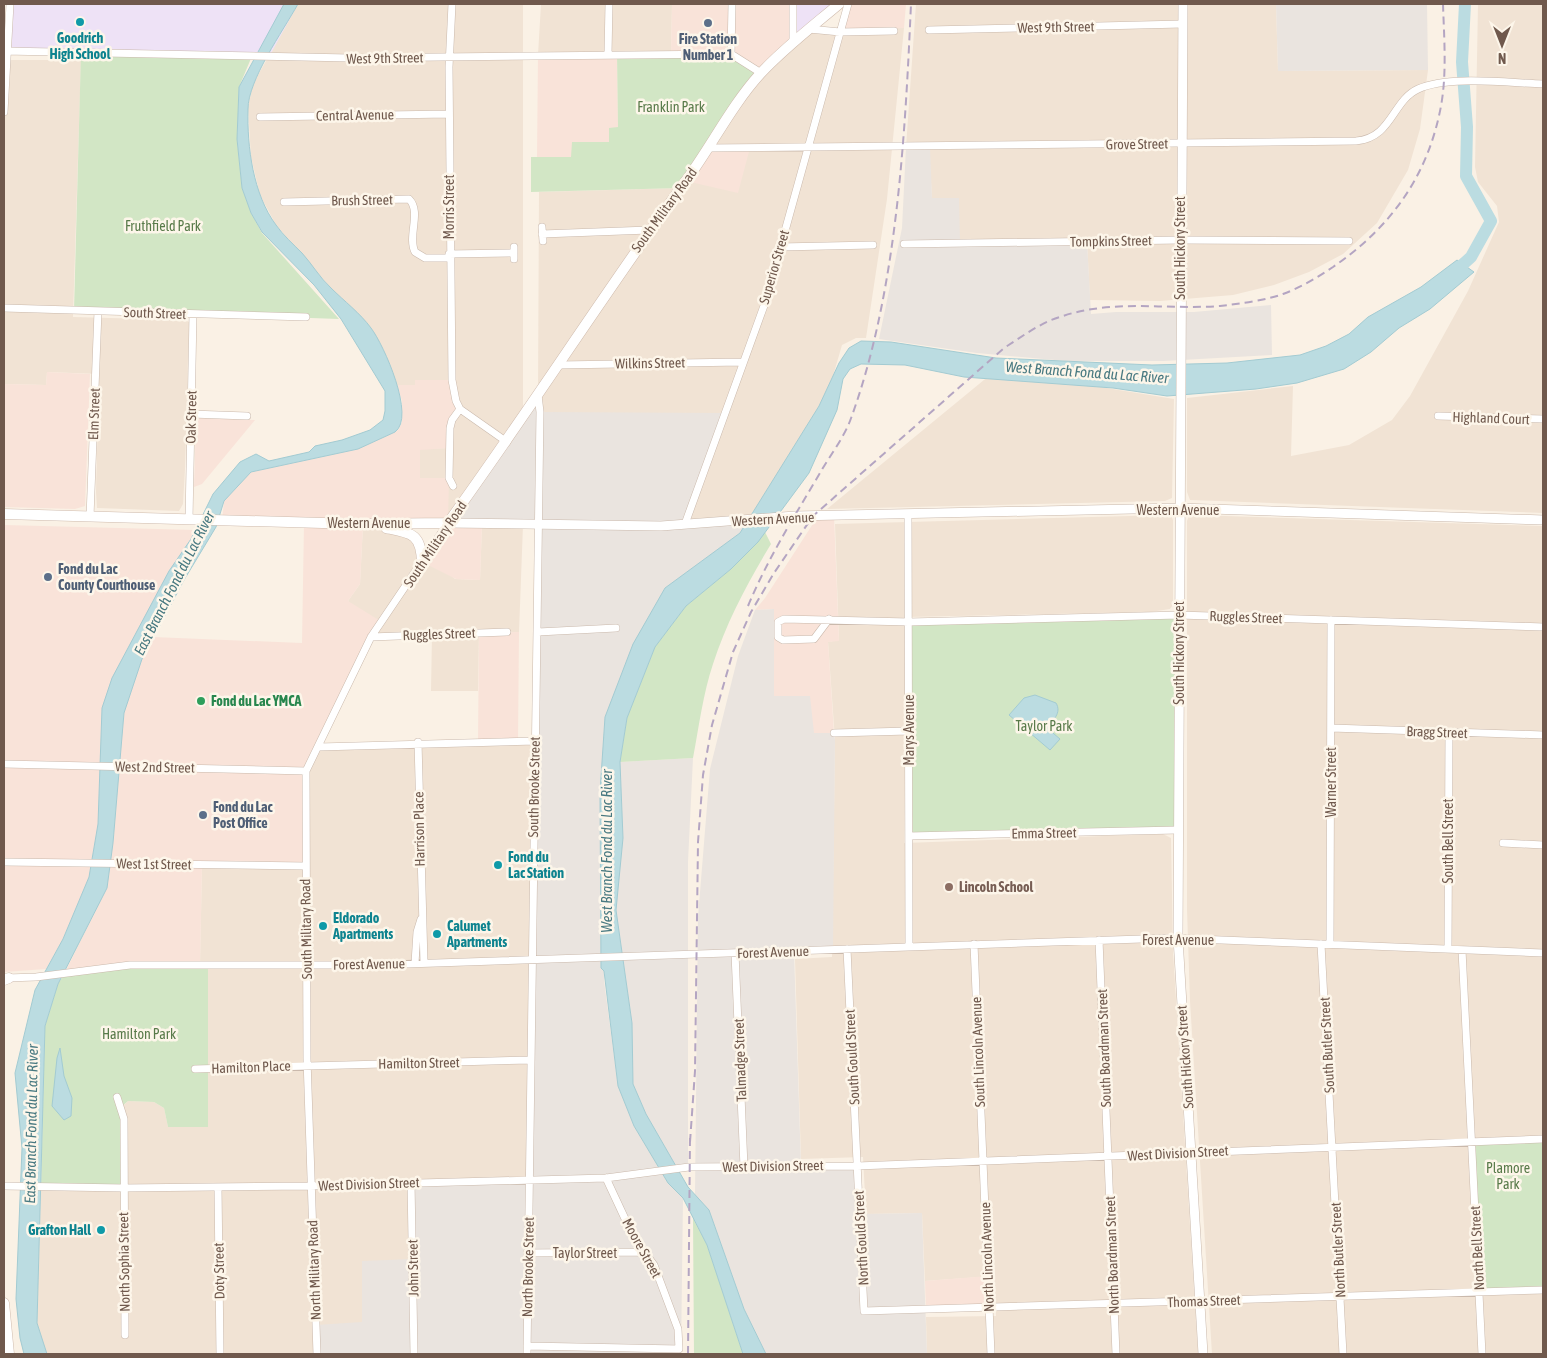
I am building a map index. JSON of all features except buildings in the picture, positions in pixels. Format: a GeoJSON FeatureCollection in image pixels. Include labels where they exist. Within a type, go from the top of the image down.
{"type":"FeatureCollection","features":[{"type":"Feature","properties":{"kind":"main road","name":"South Military Road"},"geometry":{"type":"LineString","coordinates":[[448,523],[559,365],[649,230],[760,73],[839,4]]}},
{"type":"Feature","properties":{"kind":"main road","name":"Western Avenue"},"geometry":{"type":"LineString","coordinates":[[4,514],[358,524],[448,523]]}},
{"type":"Feature","properties":{"kind":"main road"},"geometry":{"type":"LineString","coordinates":[[358,524],[407,532],[414,536],[420,544],[422,562]]}},
{"type":"Feature","properties":{"kind":"main road"},"geometry":{"type":"LineString","coordinates":[[4,1304],[9,1354]]}},
{"type":"Feature","properties":{"kind":"street"},"geometry":{"type":"LineString","coordinates":[[4,112],[5,51],[10,4]]}},
{"type":"Feature","properties":{"kind":"street","name":"Morris Street"},"geometry":{"type":"LineString","coordinates":[[452,4],[449,57],[451,374],[456,400],[460,409]]}},
{"type":"Feature","properties":{"kind":"street"},"geometry":{"type":"LineString","coordinates":[[608,54],[609,4]]}},
{"type":"Feature","properties":{"kind":"street"},"geometry":{"type":"LineString","coordinates":[[732,4],[731,54],[760,73]]}},
{"type":"Feature","properties":{"kind":"street"},"geometry":{"type":"LineString","coordinates":[[792,44],[793,4]]}},
{"type":"Feature","properties":{"kind":"street","name":"Superior Street"},"geometry":{"type":"LineString","coordinates":[[685,524],[742,362],[765,303],[848,4]]}},
{"type":"Feature","properties":{"kind":"street","name":"South Hickory Street"},"geometry":{"type":"LineString","coordinates":[[1183,4],[1180,144],[1178,938],[1204,1354]]}},
{"type":"Feature","properties":{"kind":"street","name":"West 9th Street"},"geometry":{"type":"LineString","coordinates":[[929,30],[1182,24]]}},
{"type":"Feature","properties":{"kind":"street"},"geometry":{"type":"LineString","coordinates":[[809,30],[840,32],[894,31]]}},
{"type":"Feature","properties":{"kind":"street","name":"West 9th Street"},"geometry":{"type":"LineString","coordinates":[[5,51],[449,57],[731,54]]}},
{"type":"Feature","properties":{"kind":"street","name":"Grove Street"},"geometry":{"type":"LineString","coordinates":[[708,148],[807,149],[1363,141],[1374,136],[1387,125],[1408,96],[1415,90],[1448,81],[1543,84]]}},
{"type":"Feature","properties":{"kind":"street","name":"Central Avenue"},"geometry":{"type":"LineString","coordinates":[[260,117],[449,114]]}},
{"type":"Feature","properties":{"kind":"street","name":"Brush Street"},"geometry":{"type":"LineString","coordinates":[[284,202],[409,199],[414,208],[413,243],[415,252],[425,258],[514,253]]}},
{"type":"Feature","properties":{"kind":"street"},"geometry":{"type":"LineString","coordinates":[[542,234],[649,230]]}},
{"type":"Feature","properties":{"kind":"street","name":"Tompkins Street"},"geometry":{"type":"LineString","coordinates":[[904,244],[1180,240],[1349,241]]}},
{"type":"Feature","properties":{"kind":"street"},"geometry":{"type":"LineString","coordinates":[[780,247],[873,245]]}},
{"type":"Feature","properties":{"kind":"street","name":"South Street"},"geometry":{"type":"LineString","coordinates":[[4,308],[306,318]]}},
{"type":"Feature","properties":{"kind":"street","name":"Elm Street"},"geometry":{"type":"LineString","coordinates":[[90,517],[98,311]]}},
{"type":"Feature","properties":{"kind":"street","name":"Oak Street"},"geometry":{"type":"LineString","coordinates":[[193,314],[191,414],[193,520]]}},
{"type":"Feature","properties":{"kind":"street","name":"Wilkins Street"},"geometry":{"type":"LineString","coordinates":[[559,365],[742,362]]}},
{"type":"Feature","properties":{"kind":"street","name":"South Brooke Street"},"geometry":{"type":"LineString","coordinates":[[530,1179],[531,959],[538,632],[540,412],[538,395]]}},
{"type":"Feature","properties":{"kind":"street"},"geometry":{"type":"LineString","coordinates":[[453,486],[449,478],[450,428],[452,420],[460,409],[506,442]]}},
{"type":"Feature","properties":{"kind":"street"},"geometry":{"type":"LineString","coordinates":[[191,414],[247,416]]}},
{"type":"Feature","properties":{"kind":"street","name":"Highland Court"},"geometry":{"type":"LineString","coordinates":[[1438,416],[1543,419]]}},
{"type":"Feature","properties":{"kind":"street","name":"Western Avenue"},"geometry":{"type":"LineString","coordinates":[[448,523],[538,525],[685,524],[784,517],[1179,508],[1543,520]]}},
{"type":"Feature","properties":{"kind":"street","name":"Marys Avenue"},"geometry":{"type":"LineString","coordinates":[[908,514],[910,622],[909,946]]}},
{"type":"Feature","properties":{"kind":"street","name":"South Military Road"},"geometry":{"type":"LineString","coordinates":[[310,1186],[305,866],[306,771],[371,636],[448,523]]}},
{"type":"Feature","properties":{"kind":"street","name":"Ruggles Street"},"geometry":{"type":"LineString","coordinates":[[829,619],[814,639],[783,640],[778,637],[778,622],[780,620],[829,619],[910,622],[1180,615],[1543,627]]}},
{"type":"Feature","properties":{"kind":"street","name":"Warner Street"},"geometry":{"type":"LineString","coordinates":[[1330,944],[1331,620]]}},
{"type":"Feature","properties":{"kind":"street"},"geometry":{"type":"LineString","coordinates":[[538,632],[616,628]]}},
{"type":"Feature","properties":{"kind":"street","name":"Ruggles Street"},"geometry":{"type":"LineString","coordinates":[[371,636],[507,632]]}},
{"type":"Feature","properties":{"kind":"street","name":"Bragg Street"},"geometry":{"type":"LineString","coordinates":[[1331,728],[1543,735]]}},
{"type":"Feature","properties":{"kind":"street"},"geometry":{"type":"LineString","coordinates":[[834,733],[909,731]]}},
{"type":"Feature","properties":{"kind":"street","name":"South Bell Street"},"geometry":{"type":"LineString","coordinates":[[1448,949],[1449,732]]}},
{"type":"Feature","properties":{"kind":"street"},"geometry":{"type":"LineString","coordinates":[[319,747],[418,742],[535,740]]}},
{"type":"Feature","properties":{"kind":"street","name":"Harrison Place"},"geometry":{"type":"LineString","coordinates":[[418,742],[421,916],[424,963]]}},
{"type":"Feature","properties":{"kind":"street","name":"West 2nd Street"},"geometry":{"type":"LineString","coordinates":[[4,764],[306,771]]}},
{"type":"Feature","properties":{"kind":"street","name":"Emma Street"},"geometry":{"type":"LineString","coordinates":[[909,836],[1178,830]]}},
{"type":"Feature","properties":{"kind":"street"},"geometry":{"type":"LineString","coordinates":[[1503,843],[1543,845]]}},
{"type":"Feature","properties":{"kind":"street","name":"West 1st Street"},"geometry":{"type":"LineString","coordinates":[[4,862],[305,866]]}},
{"type":"Feature","properties":{"kind":"street","name":"Harrison Place"},"geometry":{"type":"LineString","coordinates":[[415,964],[417,932],[421,916]]}},
{"type":"Feature","properties":{"kind":"street","name":"Forest Avenue"},"geometry":{"type":"LineString","coordinates":[[5,979],[130,965],[306,966],[415,964],[590,956],[1178,938],[1543,953]]}},
{"type":"Feature","properties":{"kind":"street","name":"South Boardman Street"},"geometry":{"type":"LineString","coordinates":[[1099,940],[1108,1156]]}},
{"type":"Feature","properties":{"kind":"street","name":"South Lincoln Avenue"},"geometry":{"type":"LineString","coordinates":[[974,944],[983,1160]]}},
{"type":"Feature","properties":{"kind":"street","name":"South Butler Street"},"geometry":{"type":"LineString","coordinates":[[1321,944],[1332,1146]]}},
{"type":"Feature","properties":{"kind":"street","name":"South Gould Street"},"geometry":{"type":"LineString","coordinates":[[847,949],[857,1166]]}},
{"type":"Feature","properties":{"kind":"street"},"geometry":{"type":"LineString","coordinates":[[1462,950],[1471,1142]]}},
{"type":"Feature","properties":{"kind":"street","name":"Talmadge Street"},"geometry":{"type":"LineString","coordinates":[[735,953],[744,1167]]}},
{"type":"Feature","properties":{"kind":"street","name":"Hamilton Street"},"geometry":{"type":"LineString","coordinates":[[308,1066],[531,1060]]}},
{"type":"Feature","properties":{"kind":"street","name":"Hamilton Place"},"geometry":{"type":"LineString","coordinates":[[195,1069],[308,1066]]}},
{"type":"Feature","properties":{"kind":"street","name":"North Sophia Street"},"geometry":{"type":"LineString","coordinates":[[117,1097],[124,1119],[125,1335]]}},
{"type":"Feature","properties":{"kind":"street","name":"West Division Street"},"geometry":{"type":"LineString","coordinates":[[4,1186],[124,1188],[310,1186],[606,1178],[685,1168],[857,1166],[1543,1139]]}},
{"type":"Feature","properties":{"kind":"street","name":"North Bell Street"},"geometry":{"type":"LineString","coordinates":[[1471,1142],[1482,1354]]}},
{"type":"Feature","properties":{"kind":"street","name":"North Butler Street"},"geometry":{"type":"LineString","coordinates":[[1332,1146],[1344,1354]]}},
{"type":"Feature","properties":{"kind":"street","name":"North Boardman Street"},"geometry":{"type":"LineString","coordinates":[[1108,1156],[1116,1354]]}},
{"type":"Feature","properties":{"kind":"street","name":"North Lincoln Avenue"},"geometry":{"type":"LineString","coordinates":[[983,1160],[991,1354]]}},
{"type":"Feature","properties":{"kind":"street","name":"North Gould Street"},"geometry":{"type":"LineString","coordinates":[[857,1166],[864,1310]]}},
{"type":"Feature","properties":{"kind":"street","name":"Moore Street"},"geometry":{"type":"LineString","coordinates":[[526,1346],[679,1349],[678,1329],[654,1265],[634,1238],[606,1178]]}},
{"type":"Feature","properties":{"kind":"street","name":"North Brooke Street"},"geometry":{"type":"LineString","coordinates":[[527,1354],[527,1253],[530,1179]]}},
{"type":"Feature","properties":{"kind":"street","name":"John Street"},"geometry":{"type":"LineString","coordinates":[[411,1182],[414,1354]]}},
{"type":"Feature","properties":{"kind":"street","name":"North Military Road"},"geometry":{"type":"LineString","coordinates":[[310,1186],[317,1354]]}},
{"type":"Feature","properties":{"kind":"street","name":"Doty Street"},"geometry":{"type":"LineString","coordinates":[[218,1187],[220,1354]]}},
{"type":"Feature","properties":{"kind":"street","name":"Taylor Street"},"geometry":{"type":"LineString","coordinates":[[527,1253],[643,1252]]}},
{"type":"Feature","properties":{"kind":"street","name":"Thomas Street"},"geometry":{"type":"LineString","coordinates":[[864,1310],[989,1308],[1543,1290]]}},
{"type":"Feature","properties":{"kind":"shaded area"},"geometry":{"type":"Polygon","coordinates":[[[10,4],[298,4],[269,57],[7,51],[10,4]]]}},
{"type":"Feature","properties":{"kind":"shaded area"},"geometry":{"type":"Polygon","coordinates":[[[298,4],[523,4],[523,418],[448,523],[420,478],[420,449],[449,448],[415,381],[415,385],[397,385],[372,329],[329,286],[276,225],[260,195],[251,157],[248,107],[253,84],[298,4]]]}},
{"type":"Feature","properties":{"kind":"shaded area"},"geometry":{"type":"Polygon","coordinates":[[[541,4],[672,4],[671,53],[538,55],[541,4]]]}},
{"type":"Feature","properties":{"kind":"shaded area"},"geometry":{"type":"Polygon","coordinates":[[[672,4],[793,4],[793,43],[761,73],[671,53],[672,4]]]}},
{"type":"Feature","properties":{"kind":"shaded area"},"geometry":{"type":"Polygon","coordinates":[[[793,4],[839,4],[793,43],[793,4]]]}},
{"type":"Feature","properties":{"kind":"shaded area"},"geometry":{"type":"Polygon","coordinates":[[[848,4],[906,4],[904,28],[840,29],[848,4]]]}},
{"type":"Feature","properties":{"kind":"shaded area"},"geometry":{"type":"Polygon","coordinates":[[[916,4],[1276,4],[1278,71],[1428,70],[1420,129],[1408,170],[1377,223],[1343,254],[1309,272],[1274,285],[1233,295],[1160,301],[1090,300],[1087,241],[960,242],[932,198],[929,147],[906,147],[916,4]]]}},
{"type":"Feature","properties":{"kind":"shaded area"},"geometry":{"type":"Polygon","coordinates":[[[1276,4],[1427,4],[1428,70],[1278,71],[1276,4]]]}},
{"type":"Feature","properties":{"kind":"shaded area"},"geometry":{"type":"Polygon","coordinates":[[[1478,4],[1543,4],[1543,513],[1190,500],[1187,492],[1187,398],[1293,386],[1291,456],[1349,445],[1392,420],[1410,396],[1468,291],[1499,222],[1497,206],[1478,182],[1475,167],[1478,4]]]}},
{"type":"Feature","properties":{"kind":"shaded area"},"geometry":{"type":"Polygon","coordinates":[[[904,28],[887,199],[866,338],[856,338],[842,345],[833,376],[819,406],[750,519],[685,524],[540,412],[538,395],[539,192],[681,188],[748,88],[809,29],[904,28]]]}},
{"type":"Feature","properties":{"kind":"shaded area"},"geometry":{"type":"Polygon","coordinates":[[[617,54],[618,127],[609,142],[572,142],[572,157],[537,157],[538,55],[617,54]]]}},
{"type":"Feature","properties":{"kind":"shaded area"},"geometry":{"type":"Polygon","coordinates":[[[4,60],[81,60],[73,317],[185,320],[189,322],[185,469],[183,504],[179,511],[97,508],[99,374],[47,372],[46,385],[4,384],[4,60]]]}},
{"type":"Feature","properties":{"kind":"shaded area"},"geometry":{"type":"Polygon","coordinates":[[[906,147],[930,147],[932,198],[959,198],[960,242],[1087,241],[1091,314],[1116,312],[1194,312],[1271,305],[1272,355],[1163,361],[1066,361],[977,353],[879,339],[902,228],[906,147]]]}},
{"type":"Feature","properties":{"kind":"shaded area"},"geometry":{"type":"Polygon","coordinates":[[[708,148],[750,148],[738,193],[686,181],[708,148]]]}},
{"type":"Feature","properties":{"kind":"shaded area"},"geometry":{"type":"Polygon","coordinates":[[[47,372],[90,374],[85,506],[75,509],[4,507],[4,384],[46,385],[47,372]]]}},
{"type":"Feature","properties":{"kind":"shaded area"},"geometry":{"type":"Polygon","coordinates":[[[990,375],[1082,384],[1174,399],[1172,498],[1165,501],[827,509],[990,375]]]}},
{"type":"Feature","properties":{"kind":"shaded area"},"geometry":{"type":"Polygon","coordinates":[[[415,380],[452,380],[460,409],[452,420],[449,448],[420,450],[420,478],[449,478],[448,523],[363,524],[360,584],[348,601],[382,622],[306,771],[305,866],[202,865],[200,965],[64,974],[107,888],[113,843],[124,713],[142,659],[153,637],[302,643],[304,523],[222,521],[224,501],[251,472],[358,449],[395,432],[399,429],[402,422],[402,401],[397,385],[415,385],[415,380]]]}},
{"type":"Feature","properties":{"kind":"shaded area"},"geometry":{"type":"Polygon","coordinates":[[[538,395],[541,412],[724,413],[685,524],[750,519],[740,533],[665,588],[605,717],[604,981],[618,1086],[634,1126],[668,1183],[683,1198],[681,1354],[317,1354],[316,1325],[362,1322],[362,1261],[412,1259],[411,1182],[530,1179],[538,525],[448,523],[538,395]]]}},
{"type":"Feature","properties":{"kind":"shaded area"},"geometry":{"type":"Polygon","coordinates":[[[199,418],[255,420],[202,484],[194,487],[196,423],[199,418]]]}},
{"type":"Feature","properties":{"kind":"shaded area"},"geometry":{"type":"Polygon","coordinates":[[[1168,515],[1173,520],[1173,605],[1170,609],[1150,612],[906,617],[904,843],[1163,834],[1171,838],[1173,952],[1198,1354],[927,1354],[926,1317],[996,1316],[994,1276],[925,1281],[922,1213],[866,1214],[863,1157],[801,1159],[795,959],[832,957],[835,740],[828,642],[839,640],[835,524],[1168,515]]]}},
{"type":"Feature","properties":{"kind":"shaded area"},"geometry":{"type":"Polygon","coordinates":[[[818,516],[834,516],[839,641],[828,642],[834,733],[814,734],[774,696],[774,609],[755,610],[765,598],[818,516]]]}},
{"type":"Feature","properties":{"kind":"shaded area"},"geometry":{"type":"Polygon","coordinates":[[[1189,516],[1543,526],[1543,1354],[1212,1354],[1190,1001],[1187,909],[1187,521],[1189,516]]]}},
{"type":"Feature","properties":{"kind":"shaded area"},"geometry":{"type":"Polygon","coordinates":[[[448,523],[482,524],[480,580],[456,579],[422,562],[448,523]]]}},
{"type":"Feature","properties":{"kind":"shaded area"},"geometry":{"type":"Polygon","coordinates":[[[363,524],[407,532],[455,579],[480,580],[482,524],[523,525],[519,632],[479,633],[478,691],[431,691],[432,635],[371,637],[348,601],[360,584],[363,524]]]}},
{"type":"Feature","properties":{"kind":"shaded area"},"geometry":{"type":"Polygon","coordinates":[[[4,525],[196,530],[102,708],[98,824],[89,877],[63,939],[46,969],[4,972],[4,525]]]}},
{"type":"Feature","properties":{"kind":"shaded area"},"geometry":{"type":"Polygon","coordinates":[[[774,609],[774,696],[810,696],[814,733],[834,733],[835,740],[833,950],[794,952],[801,1166],[857,1166],[859,1214],[922,1213],[927,1354],[766,1354],[744,1309],[709,1210],[695,1195],[698,917],[710,769],[738,656],[755,610],[774,609]]]}},
{"type":"Feature","properties":{"kind":"shaded area"},"geometry":{"type":"Polygon","coordinates":[[[519,632],[518,741],[478,741],[479,633],[519,632]]]}},
{"type":"Feature","properties":{"kind":"shaded area"},"geometry":{"type":"Polygon","coordinates":[[[535,741],[530,1179],[412,1259],[362,1322],[317,1354],[47,1354],[37,1323],[41,1187],[128,1101],[154,1102],[164,1108],[168,1127],[200,965],[202,864],[306,771],[319,747],[535,741]]]}},
{"type":"Feature","properties":{"kind":"shaded area"},"geometry":{"type":"Polygon","coordinates":[[[693,758],[688,862],[688,1168],[678,1169],[646,1114],[633,1084],[632,1023],[616,910],[623,838],[620,762],[693,758]]]}},
{"type":"Feature","properties":{"kind":"shaded area"},"geometry":{"type":"Polygon","coordinates":[[[988,1276],[989,1308],[926,1309],[925,1281],[988,1276]]]}},
{"type":"Feature","properties":{"kind":"green space","name":"Fruthfield Park"},"geometry":{"type":"Polygon","coordinates":[[[81,52],[252,56],[239,87],[237,140],[242,188],[251,213],[262,233],[339,319],[74,310],[81,52]]]}},
{"type":"Feature","properties":{"kind":"green space","name":"Franklin Park"},"geometry":{"type":"Polygon","coordinates":[[[617,54],[731,54],[761,73],[681,188],[531,192],[531,157],[571,157],[572,142],[609,142],[609,128],[618,127],[617,54]]]}},
{"type":"Feature","properties":{"kind":"green space"},"geometry":{"type":"Polygon","coordinates":[[[765,532],[771,544],[739,602],[713,664],[704,698],[693,758],[620,762],[627,718],[655,647],[686,606],[731,569],[765,532]]]}},
{"type":"Feature","properties":{"kind":"green space","name":"Taylor Park"},"geometry":{"type":"Polygon","coordinates":[[[1179,615],[1178,830],[909,836],[909,622],[1179,615]]]}},
{"type":"Feature","properties":{"kind":"green space","name":"Hamilton Park"},"geometry":{"type":"Polygon","coordinates":[[[208,965],[208,1127],[168,1127],[164,1108],[154,1102],[128,1101],[120,1108],[124,1188],[41,1187],[45,1026],[58,984],[64,974],[118,966],[208,965]]]}},
{"type":"Feature","properties":{"kind":"green space","name":"Plamore Park"},"geometry":{"type":"Polygon","coordinates":[[[1543,1139],[1543,1290],[1479,1292],[1471,1142],[1543,1139]]]}},
{"type":"Feature","properties":{"kind":"green space"},"geometry":{"type":"Polygon","coordinates":[[[693,1218],[707,1245],[743,1354],[694,1354],[693,1218]]]}},
{"type":"Feature","properties":{"kind":"water","name":"East Branch Fond du Lac River"},"geometry":{"type":"Polygon","coordinates":[[[284,4],[298,4],[260,70],[250,97],[248,109],[250,154],[257,185],[268,213],[279,229],[302,253],[327,284],[362,317],[377,337],[396,381],[402,412],[401,424],[395,432],[358,449],[251,472],[224,501],[216,527],[184,580],[142,659],[124,713],[113,843],[107,888],[58,984],[45,1026],[37,1323],[47,1354],[24,1354],[20,1338],[16,1299],[22,1148],[15,1073],[35,990],[63,939],[89,877],[98,824],[102,708],[112,678],[169,571],[191,539],[213,494],[240,462],[256,454],[269,461],[309,452],[315,446],[342,440],[370,430],[383,420],[385,411],[385,391],[341,319],[314,285],[262,232],[251,213],[242,188],[237,139],[239,87],[284,4]]]}},
{"type":"Feature","properties":{"kind":"water"},"geometry":{"type":"Polygon","coordinates":[[[1457,260],[1474,272],[1430,309],[1399,328],[1371,352],[1344,369],[1297,383],[1256,389],[1167,396],[1113,388],[964,377],[905,365],[861,364],[850,369],[843,379],[837,410],[809,473],[758,542],[731,569],[686,606],[655,647],[627,718],[620,762],[623,838],[616,910],[632,1023],[633,1084],[646,1114],[688,1187],[709,1210],[744,1309],[766,1354],[743,1354],[707,1245],[683,1198],[668,1183],[634,1126],[618,1086],[604,971],[601,968],[600,792],[605,717],[633,644],[665,588],[740,533],[819,406],[839,363],[849,348],[861,341],[891,342],[996,358],[1152,365],[1227,363],[1300,355],[1326,346],[1349,334],[1368,317],[1421,287],[1457,260]]]}},
{"type":"Feature","properties":{"kind":"water"},"geometry":{"type":"Polygon","coordinates":[[[1035,695],[1056,703],[1058,707],[1056,716],[1047,728],[1060,739],[1050,750],[1009,715],[1024,698],[1035,695]]]}},
{"type":"Feature","properties":{"kind":"water"},"geometry":{"type":"Polygon","coordinates":[[[60,1048],[64,1076],[72,1098],[71,1116],[64,1120],[52,1106],[57,1058],[60,1048]]]}},
{"type":"Feature","properties":{"kind":"waterway","name":"West Branch Fond du Lac River"},"geometry":{"type":"LineString","coordinates":[[1451,275],[1471,257],[1491,221],[1466,176],[1467,127],[1462,62],[1465,4]]}},
{"type":"Feature","properties":{"kind":"railway"},"geometry":{"type":"LineString","coordinates":[[748,606],[781,539],[847,428],[866,372],[879,321],[896,215],[906,108],[911,4]]}},
{"type":"Feature","properties":{"kind":"railway"},"geometry":{"type":"LineString","coordinates":[[690,1142],[695,1071],[698,842],[703,775],[712,725],[733,652],[751,612],[774,573],[813,516],[1004,348],[1025,334],[1063,316],[1102,308],[1121,306],[1220,306],[1269,298],[1289,292],[1309,282],[1333,267],[1373,235],[1404,198],[1427,155],[1435,131],[1444,81],[1443,4]]}},
{"type":"Feature","properties":{"kind":"railway"},"geometry":{"type":"LineString","coordinates":[[688,1354],[690,1136]]}},
{"type":"Feature","properties":{"kind":"place","name":"Goodrich High School"},"geometry":{"type":"Point","coordinates":[80,22]}},
{"type":"Feature","properties":{"kind":"place","name":"Fire Station Number 1"},"geometry":{"type":"Point","coordinates":[708,23]}},
{"type":"Feature","properties":{"kind":"place","name":"Fond du Lac County Courthouse"},"geometry":{"type":"Point","coordinates":[48,577]}},
{"type":"Feature","properties":{"kind":"place","name":"Fond du Lac YMCA"},"geometry":{"type":"Point","coordinates":[201,701]}},
{"type":"Feature","properties":{"kind":"place","name":"Fond du Lac Post Office"},"geometry":{"type":"Point","coordinates":[203,815]}},
{"type":"Feature","properties":{"kind":"place","name":"Fond du Lac Station"},"geometry":{"type":"Point","coordinates":[498,865]}},
{"type":"Feature","properties":{"kind":"place","name":"Lincoln School"},"geometry":{"type":"Point","coordinates":[949,887]}},
{"type":"Feature","properties":{"kind":"place","name":"Eldorado Apartments"},"geometry":{"type":"Point","coordinates":[323,926]}},
{"type":"Feature","properties":{"kind":"place","name":"Calumet Apartments"},"geometry":{"type":"Point","coordinates":[437,934]}},
{"type":"Feature","properties":{"kind":"place","name":"Grafton Hall"},"geometry":{"type":"Point","coordinates":[101,1230]}}]}
